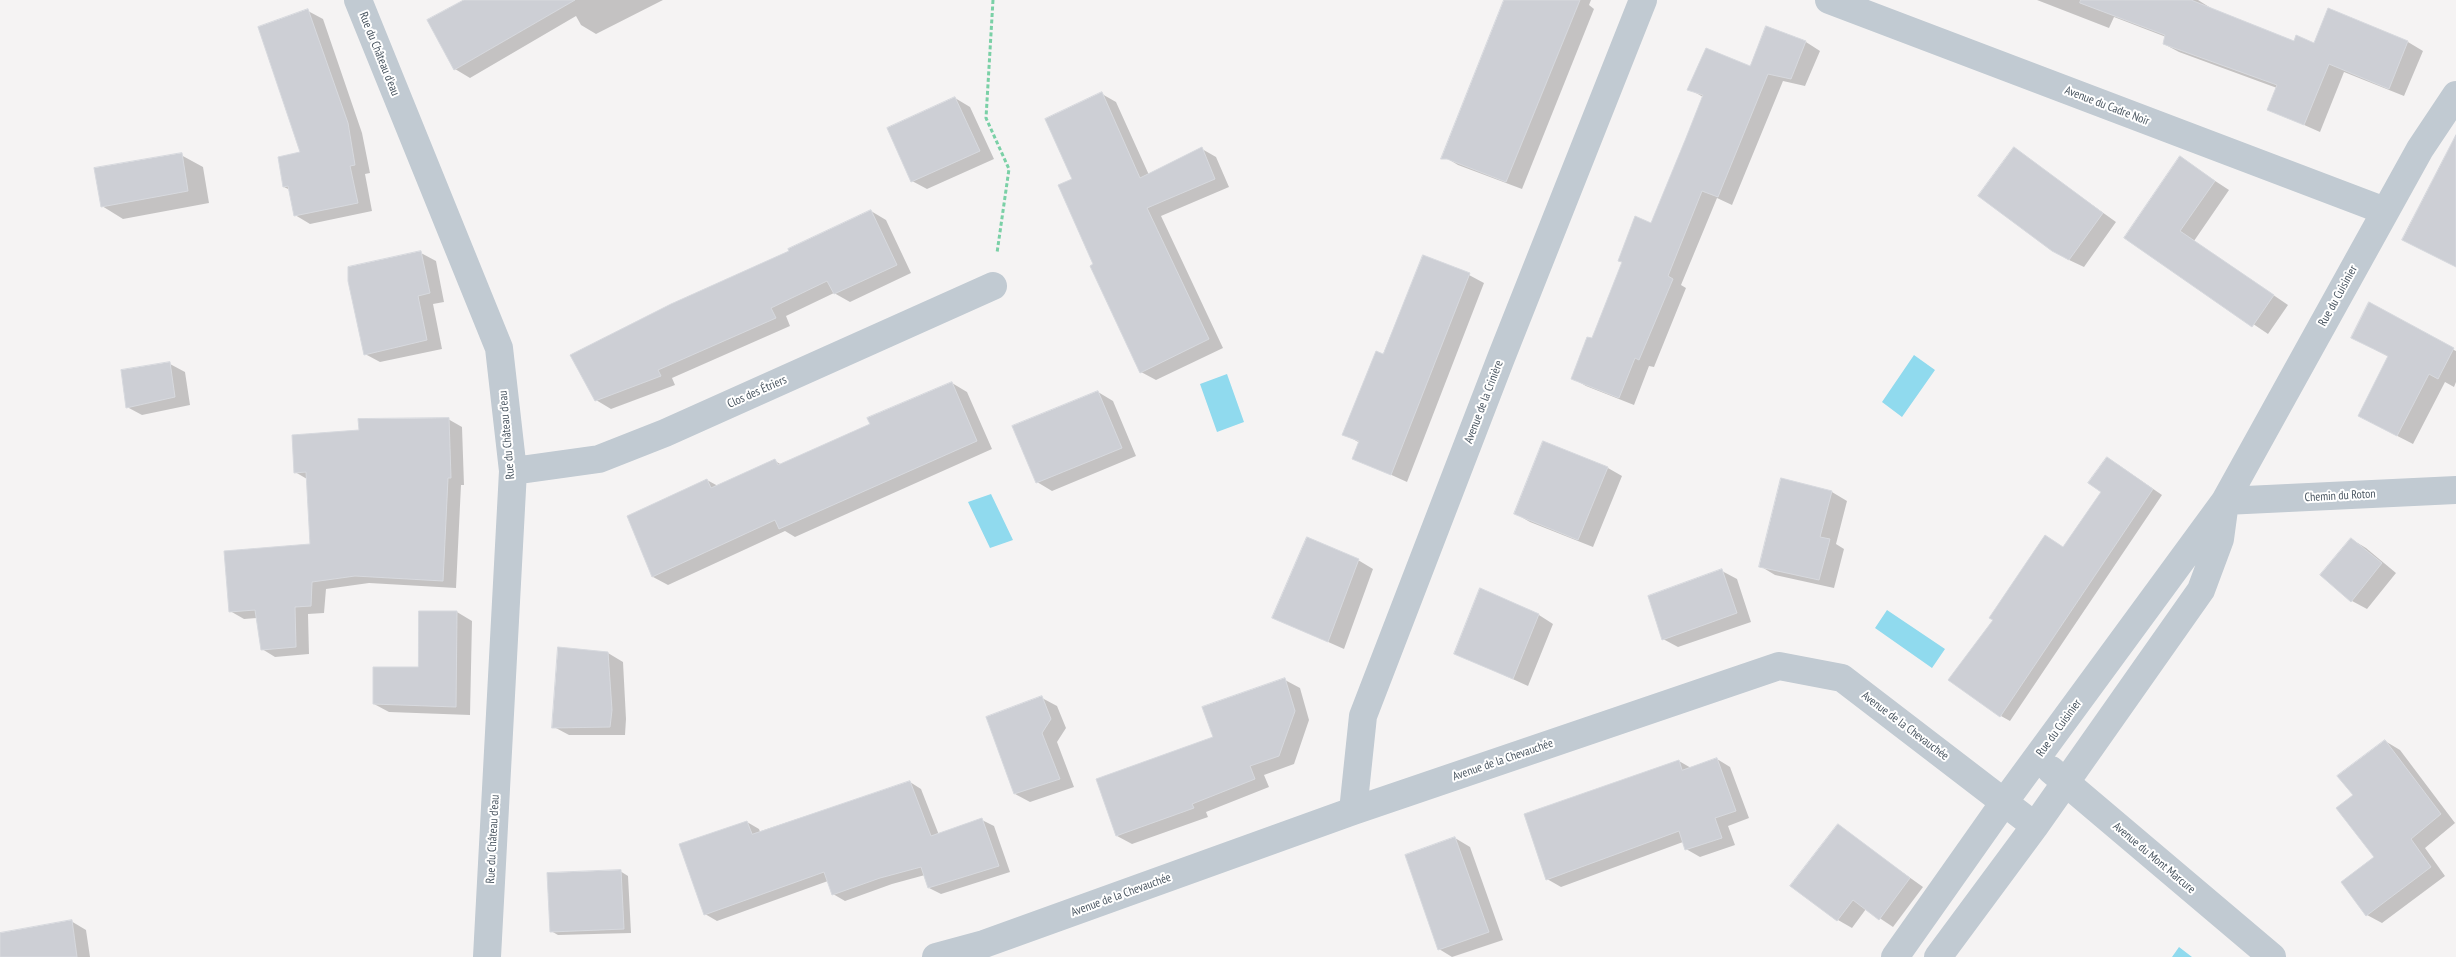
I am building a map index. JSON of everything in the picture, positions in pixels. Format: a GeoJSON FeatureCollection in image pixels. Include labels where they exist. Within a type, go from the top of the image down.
{"type":"FeatureCollection","features":[{"type":"Feature","properties":{"kind":"street","name":"Rue du Château d'eau"},"geometry":{"type":"LineString","coordinates":[[358,0],[499,348],[512,471],[487,957]]}},
{"type":"Feature","properties":{"kind":"street","name":"Avenue de la Crinière"},"geometry":{"type":"LineString","coordinates":[[1354,811],[1363,716],[1501,358],[1643,0]]}},
{"type":"Feature","properties":{"kind":"street","name":"Avenue du Cadre Noir"},"geometry":{"type":"LineString","coordinates":[[1829,0],[2385,211]]}},
{"type":"Feature","properties":{"kind":"street","name":"Rue du Cuisinier"},"geometry":{"type":"LineString","coordinates":[[1895,957],[2005,801],[2225,501],[2420,149],[2456,94]]}},
{"type":"Feature","properties":{"kind":"street","name":"Clos des Étriers"},"geometry":{"type":"LineString","coordinates":[[512,471],[599,459],[665,433],[993,286]]}},
{"type":"Feature","properties":{"kind":"street","name":"Chemin du Roton"},"geometry":{"type":"LineString","coordinates":[[2225,501],[2456,490]]}},
{"type":"Feature","properties":{"kind":"street","name":"Rue du Cuisinier"},"geometry":{"type":"LineString","coordinates":[[1938,957],[2035,826],[2201,590],[2220,539],[2225,501]]}},
{"type":"Feature","properties":{"kind":"street","name":"Avenue de la Chevauchée"},"geometry":{"type":"LineString","coordinates":[[936,957],[987,951],[1354,811],[1779,666],[1842,678],[2005,801],[2035,826]]}},
{"type":"Feature","properties":{"kind":"street","name":"Avenue du Mont Marcure"},"geometry":{"type":"LineString","coordinates":[[2037,758],[2272,957]]}},
{"type":"Feature","properties":{"kind":"path"},"geometry":{"type":"LineString","coordinates":[[993,0],[986,118],[1009,169],[993,286]]}},
{"type":"Feature","properties":{"kind":"water"},"geometry":{"type":"Polygon","coordinates":[[[1914,355],[1935,370],[1902,417],[1882,402],[1914,355]]]}},
{"type":"Feature","properties":{"kind":"water"},"geometry":{"type":"Polygon","coordinates":[[[1227,374],[1244,422],[1217,432],[1200,384],[1227,374]]]}},
{"type":"Feature","properties":{"kind":"water"},"geometry":{"type":"Polygon","coordinates":[[[991,494],[1013,540],[990,548],[968,502],[991,494]]]}},
{"type":"Feature","properties":{"kind":"water"},"geometry":{"type":"Polygon","coordinates":[[[1887,610],[1945,649],[1932,668],[1875,628],[1887,610]]]}},
{"type":"Feature","properties":{"kind":"water"},"geometry":{"type":"Polygon","coordinates":[[[2179,947],[2192,957],[2172,957],[2179,947]]]}},
{"type":"Feature","properties":{"kind":"building"},"geometry":{"type":"Polygon","coordinates":[[[464,0],[575,0],[454,70],[427,20],[464,0]]]}},
{"type":"Feature","properties":{"kind":"building"},"geometry":{"type":"Polygon","coordinates":[[[1504,0],[1580,0],[1506,182],[1447,159],[1441,159],[1504,0]]]}},
{"type":"Feature","properties":{"kind":"building"},"geometry":{"type":"Polygon","coordinates":[[[2081,0],[2191,0],[2294,41],[2296,35],[2314,43],[2328,8],[2408,41],[2389,89],[2329,64],[2304,125],[2267,110],[2277,85],[2163,44],[2165,35],[2080,3],[2081,0]]]}},
{"type":"Feature","properties":{"kind":"building"},"geometry":{"type":"Polygon","coordinates":[[[308,9],[348,123],[355,165],[350,166],[358,203],[294,216],[288,186],[283,187],[278,157],[300,152],[258,27],[308,9]]]}},
{"type":"Feature","properties":{"kind":"building"},"geometry":{"type":"Polygon","coordinates":[[[1766,26],[1806,41],[1791,79],[1768,74],[1718,197],[1702,191],[1668,276],[1673,279],[1639,360],[1635,358],[1619,398],[1571,379],[1587,337],[1592,338],[1622,262],[1618,261],[1635,216],[1651,223],[1686,138],[1703,95],[1687,90],[1706,48],[1750,66],[1766,26]]]}},
{"type":"Feature","properties":{"kind":"building"},"geometry":{"type":"Polygon","coordinates":[[[1102,92],[1140,178],[1202,147],[1215,179],[1147,208],[1209,339],[1140,373],[1090,266],[1093,264],[1058,185],[1072,179],[1045,119],[1102,92]]]}},
{"type":"Feature","properties":{"kind":"building"},"geometry":{"type":"Polygon","coordinates":[[[955,97],[980,151],[911,182],[887,128],[955,97]]]}},
{"type":"Feature","properties":{"kind":"building"},"geometry":{"type":"Polygon","coordinates":[[[2456,135],[2456,267],[2402,240],[2456,135]]]}},
{"type":"Feature","properties":{"kind":"building"},"geometry":{"type":"Polygon","coordinates":[[[2014,147],[2103,213],[2069,260],[2052,251],[1978,196],[2014,147]]]}},
{"type":"Feature","properties":{"kind":"building"},"geometry":{"type":"Polygon","coordinates":[[[182,153],[188,191],[101,207],[94,168],[182,153]]]}},
{"type":"Feature","properties":{"kind":"building"},"geometry":{"type":"Polygon","coordinates":[[[2180,156],[2215,181],[2180,231],[2274,295],[2252,327],[2124,238],[2180,156]]]}},
{"type":"Feature","properties":{"kind":"building"},"geometry":{"type":"Polygon","coordinates":[[[871,210],[897,265],[834,294],[827,281],[771,308],[776,318],[658,370],[661,376],[595,401],[570,355],[671,304],[789,251],[788,249],[871,210]]]}},
{"type":"Feature","properties":{"kind":"building"},"geometry":{"type":"Polygon","coordinates":[[[421,251],[430,293],[418,296],[427,340],[364,355],[348,281],[348,267],[421,251]]]}},
{"type":"Feature","properties":{"kind":"building"},"geometry":{"type":"Polygon","coordinates":[[[1423,255],[1470,273],[1391,475],[1352,459],[1359,441],[1342,435],[1376,351],[1383,354],[1423,255]]]}},
{"type":"Feature","properties":{"kind":"building"},"geometry":{"type":"Polygon","coordinates":[[[2369,302],[2454,348],[2438,379],[2429,374],[2397,436],[2358,416],[2388,356],[2351,338],[2369,302]]]}},
{"type":"Feature","properties":{"kind":"building"},"geometry":{"type":"Polygon","coordinates":[[[170,362],[175,397],[126,408],[121,370],[170,362]]]}},
{"type":"Feature","properties":{"kind":"building"},"geometry":{"type":"Polygon","coordinates":[[[952,382],[977,441],[779,529],[775,520],[652,577],[627,516],[707,479],[711,488],[775,459],[778,465],[870,424],[867,418],[952,382]]]}},
{"type":"Feature","properties":{"kind":"building"},"geometry":{"type":"Polygon","coordinates":[[[1098,391],[1122,448],[1036,483],[1012,426],[1098,391]]]}},
{"type":"Feature","properties":{"kind":"building"},"geometry":{"type":"Polygon","coordinates":[[[449,418],[451,478],[448,478],[443,581],[355,576],[312,582],[311,606],[295,607],[296,647],[261,650],[255,610],[229,612],[224,551],[310,544],[306,472],[294,473],[292,435],[359,430],[358,419],[449,418]]]}},
{"type":"Feature","properties":{"kind":"building"},"geometry":{"type":"Polygon","coordinates":[[[1543,441],[1608,467],[1578,540],[1514,514],[1543,441]]]}},
{"type":"Feature","properties":{"kind":"building"},"geometry":{"type":"Polygon","coordinates":[[[2107,457],[2153,489],[2000,717],[1948,680],[1993,620],[1989,618],[2045,535],[2063,547],[2101,492],[2088,483],[2107,457]]]}},
{"type":"Feature","properties":{"kind":"building"},"geometry":{"type":"Polygon","coordinates":[[[1781,478],[1832,491],[1820,537],[1830,539],[1819,580],[1759,567],[1781,478]]]}},
{"type":"Feature","properties":{"kind":"building"},"geometry":{"type":"Polygon","coordinates":[[[1307,537],[1359,559],[1328,642],[1272,618],[1307,537]]]}},
{"type":"Feature","properties":{"kind":"building"},"geometry":{"type":"Polygon","coordinates":[[[2351,538],[2382,563],[2351,602],[2320,575],[2351,538]]]}},
{"type":"Feature","properties":{"kind":"building"},"geometry":{"type":"Polygon","coordinates":[[[1722,569],[1737,613],[1662,640],[1648,596],[1722,569]]]}},
{"type":"Feature","properties":{"kind":"building"},"geometry":{"type":"Polygon","coordinates":[[[1480,588],[1539,614],[1513,679],[1454,654],[1480,588]]]}},
{"type":"Feature","properties":{"kind":"building"},"geometry":{"type":"Polygon","coordinates":[[[419,611],[457,611],[456,707],[373,704],[373,667],[418,667],[419,611]]]}},
{"type":"Feature","properties":{"kind":"building"},"geometry":{"type":"Polygon","coordinates":[[[558,647],[608,652],[612,710],[610,727],[552,728],[558,647]]]}},
{"type":"Feature","properties":{"kind":"building"},"geometry":{"type":"Polygon","coordinates":[[[1285,678],[1295,711],[1279,756],[1250,766],[1255,779],[1192,804],[1194,808],[1116,836],[1096,779],[1213,737],[1202,707],[1285,678]]]}},
{"type":"Feature","properties":{"kind":"building"},"geometry":{"type":"Polygon","coordinates":[[[1042,696],[1051,719],[1042,733],[1060,779],[1014,794],[986,717],[1042,696]]]}},
{"type":"Feature","properties":{"kind":"building"},"geometry":{"type":"Polygon","coordinates":[[[2385,740],[2441,814],[2411,839],[2431,867],[2366,916],[2341,882],[2374,857],[2336,808],[2353,795],[2337,776],[2385,740]]]}},
{"type":"Feature","properties":{"kind":"building"},"geometry":{"type":"Polygon","coordinates":[[[1717,758],[1736,811],[1715,818],[1722,838],[1685,850],[1679,831],[1546,880],[1524,814],[1679,760],[1682,770],[1717,758]]]}},
{"type":"Feature","properties":{"kind":"building"},"geometry":{"type":"Polygon","coordinates":[[[910,781],[931,836],[982,818],[999,866],[928,888],[921,867],[880,878],[832,895],[824,872],[704,915],[679,844],[747,821],[752,834],[910,781]]]}},
{"type":"Feature","properties":{"kind":"building"},"geometry":{"type":"Polygon","coordinates":[[[1838,824],[1910,878],[1879,920],[1853,900],[1837,921],[1790,886],[1838,824]]]}},
{"type":"Feature","properties":{"kind":"building"},"geometry":{"type":"Polygon","coordinates":[[[1455,837],[1489,932],[1438,950],[1405,855],[1455,837]]]}},
{"type":"Feature","properties":{"kind":"building"},"geometry":{"type":"Polygon","coordinates":[[[621,870],[624,929],[550,932],[547,873],[621,870]]]}},
{"type":"Feature","properties":{"kind":"building"},"geometry":{"type":"Polygon","coordinates":[[[72,920],[77,957],[0,957],[0,933],[72,920]]]}}]}
